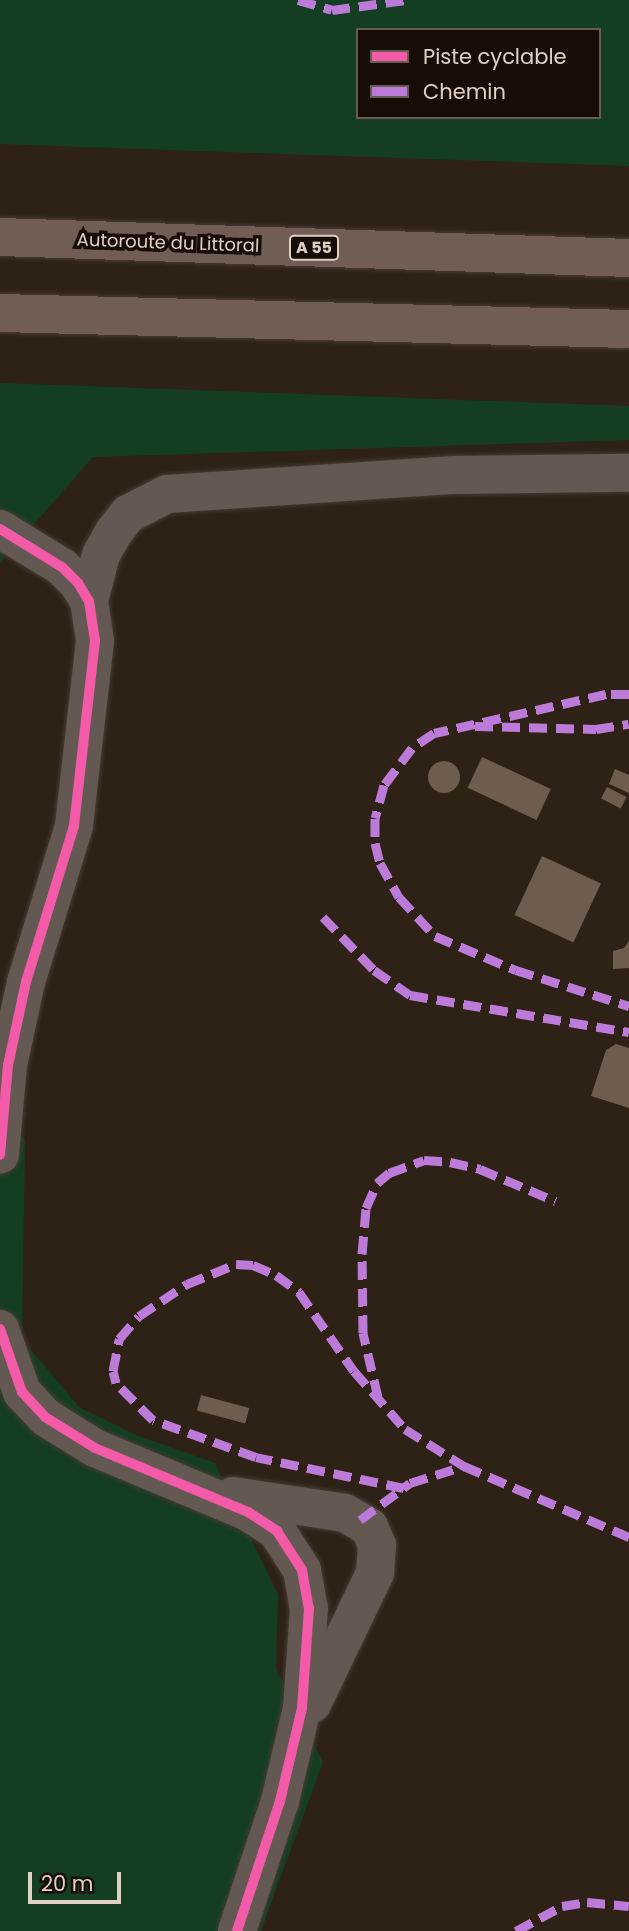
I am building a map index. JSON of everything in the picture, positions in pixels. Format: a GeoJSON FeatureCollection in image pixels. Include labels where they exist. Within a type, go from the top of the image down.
{"type":"FeatureCollection","features":[{"type":"Feature","properties":{"kind":"highway","name":"Autoroute du Littoral"},"geometry":{"type":"LineString","coordinates":[[0,237],[629,258]]}},
{"type":"Feature","properties":{"kind":"highway"},"geometry":{"type":"LineString","coordinates":[[0,313],[629,329]]}},
{"type":"Feature","properties":{"kind":"street"},"geometry":{"type":"LineString","coordinates":[[0,1155],[9,1065],[23,993],[68,850],[80,789],[95,641],[89,601],[101,555],[128,514],[167,494],[454,474],[629,473]]}},
{"type":"Feature","properties":{"kind":"street"},"geometry":{"type":"LineString","coordinates":[[0,529],[70,574],[89,601]]}},
{"type":"Feature","properties":{"kind":"street"},"geometry":{"type":"LineString","coordinates":[[0,559],[44,557]]}},
{"type":"Feature","properties":{"kind":"street"},"geometry":{"type":"LineString","coordinates":[[0,1329],[11,1370],[22,1392],[45,1417],[95,1448],[267,1523],[287,1544],[302,1570],[309,1608],[308,1650],[296,1738]]}},
{"type":"Feature","properties":{"kind":"street"},"geometry":{"type":"LineString","coordinates":[[200,1492],[345,1513],[369,1527],[377,1545],[376,1573],[296,1738],[237,1931]]}},
{"type":"Feature","properties":{"kind":"green space"},"geometry":{"type":"Polygon","coordinates":[[[0,0],[629,0],[629,166],[0,144],[0,0]]]}},
{"type":"Feature","properties":{"kind":"green space"},"geometry":{"type":"Polygon","coordinates":[[[0,383],[629,406],[629,440],[93,457],[0,563],[0,383]]]}},
{"type":"Feature","properties":{"kind":"green space"},"geometry":{"type":"Polygon","coordinates":[[[0,1128],[25,1139],[22,1339],[79,1407],[136,1435],[215,1463],[278,1595],[276,1669],[323,1762],[261,1931],[0,1931],[0,1128]]]}},
{"type":"Feature","properties":{"kind":"building"},"geometry":{"type":"Polygon","coordinates":[[[482,757],[551,789],[537,820],[468,788],[482,757]]]}},
{"type":"Feature","properties":{"kind":"building"},"geometry":{"type":"Polygon","coordinates":[[[444,761],[456,765],[460,777],[456,789],[444,793],[432,789],[428,777],[432,765],[444,761]]]}},
{"type":"Feature","properties":{"kind":"building"},"geometry":{"type":"Polygon","coordinates":[[[615,769],[629,775],[629,793],[609,784],[615,769]]]}},
{"type":"Feature","properties":{"kind":"building"},"geometry":{"type":"Polygon","coordinates":[[[607,787],[627,797],[621,809],[601,799],[607,787]]]}},
{"type":"Feature","properties":{"kind":"building"},"geometry":{"type":"Polygon","coordinates":[[[542,856],[601,883],[573,942],[515,915],[542,856]]]}},
{"type":"Feature","properties":{"kind":"building"},"geometry":{"type":"Polygon","coordinates":[[[629,941],[629,968],[613,969],[613,951],[624,948],[629,941]]]}},
{"type":"Feature","properties":{"kind":"building"},"geometry":{"type":"Polygon","coordinates":[[[616,1044],[629,1048],[629,1108],[591,1096],[606,1050],[616,1044]]]}},
{"type":"Feature","properties":{"kind":"building"},"geometry":{"type":"Polygon","coordinates":[[[201,1395],[249,1408],[245,1423],[197,1410],[201,1395]]]}},
{"type":"Feature","properties":{"kind":"marked path"},"geometry":{"type":"LineString","coordinates":[[298,0],[332,10],[405,0]]}},
{"type":"Feature","properties":{"kind":"marked path"},"geometry":{"type":"LineString","coordinates":[[629,694],[606,694],[434,733],[412,748],[384,785],[375,818],[375,843],[380,863],[399,897],[435,936],[516,970],[629,1006]]}},
{"type":"Feature","properties":{"kind":"marked path"},"geometry":{"type":"LineString","coordinates":[[475,726],[596,729],[629,724]]}},
{"type":"Feature","properties":{"kind":"marked path"},"geometry":{"type":"LineString","coordinates":[[323,917],[374,970],[410,995],[629,1032]]}},
{"type":"Feature","properties":{"kind":"marked path"},"geometry":{"type":"LineString","coordinates":[[378,1397],[363,1333],[362,1254],[366,1208],[377,1183],[389,1173],[424,1160],[450,1162],[480,1169],[555,1201]]}},
{"type":"Feature","properties":{"kind":"marked path"},"geometry":{"type":"LineString","coordinates":[[404,1488],[256,1457],[153,1420],[116,1383],[113,1371],[119,1339],[139,1316],[187,1284],[236,1264],[253,1265],[276,1275],[299,1292],[354,1371],[405,1429],[464,1466]]}},
{"type":"Feature","properties":{"kind":"marked path"},"geometry":{"type":"LineString","coordinates":[[360,1520],[410,1483],[464,1466],[629,1537]]}},
{"type":"Feature","properties":{"kind":"marked path"},"geometry":{"type":"LineString","coordinates":[[516,1931],[562,1906],[587,1902],[629,1906]]}},
{"type":"Feature","properties":{"kind":"cycle path"},"geometry":{"type":"LineString","coordinates":[[0,529],[62,567],[78,583],[89,601],[95,641],[74,826],[26,982],[8,1065],[0,1155]]}},
{"type":"Feature","properties":{"kind":"cycle path"},"geometry":{"type":"LineString","coordinates":[[0,1329],[22,1392],[45,1417],[95,1448],[248,1512],[277,1531],[302,1570],[309,1608],[302,1708],[280,1801],[237,1931]]}}]}
